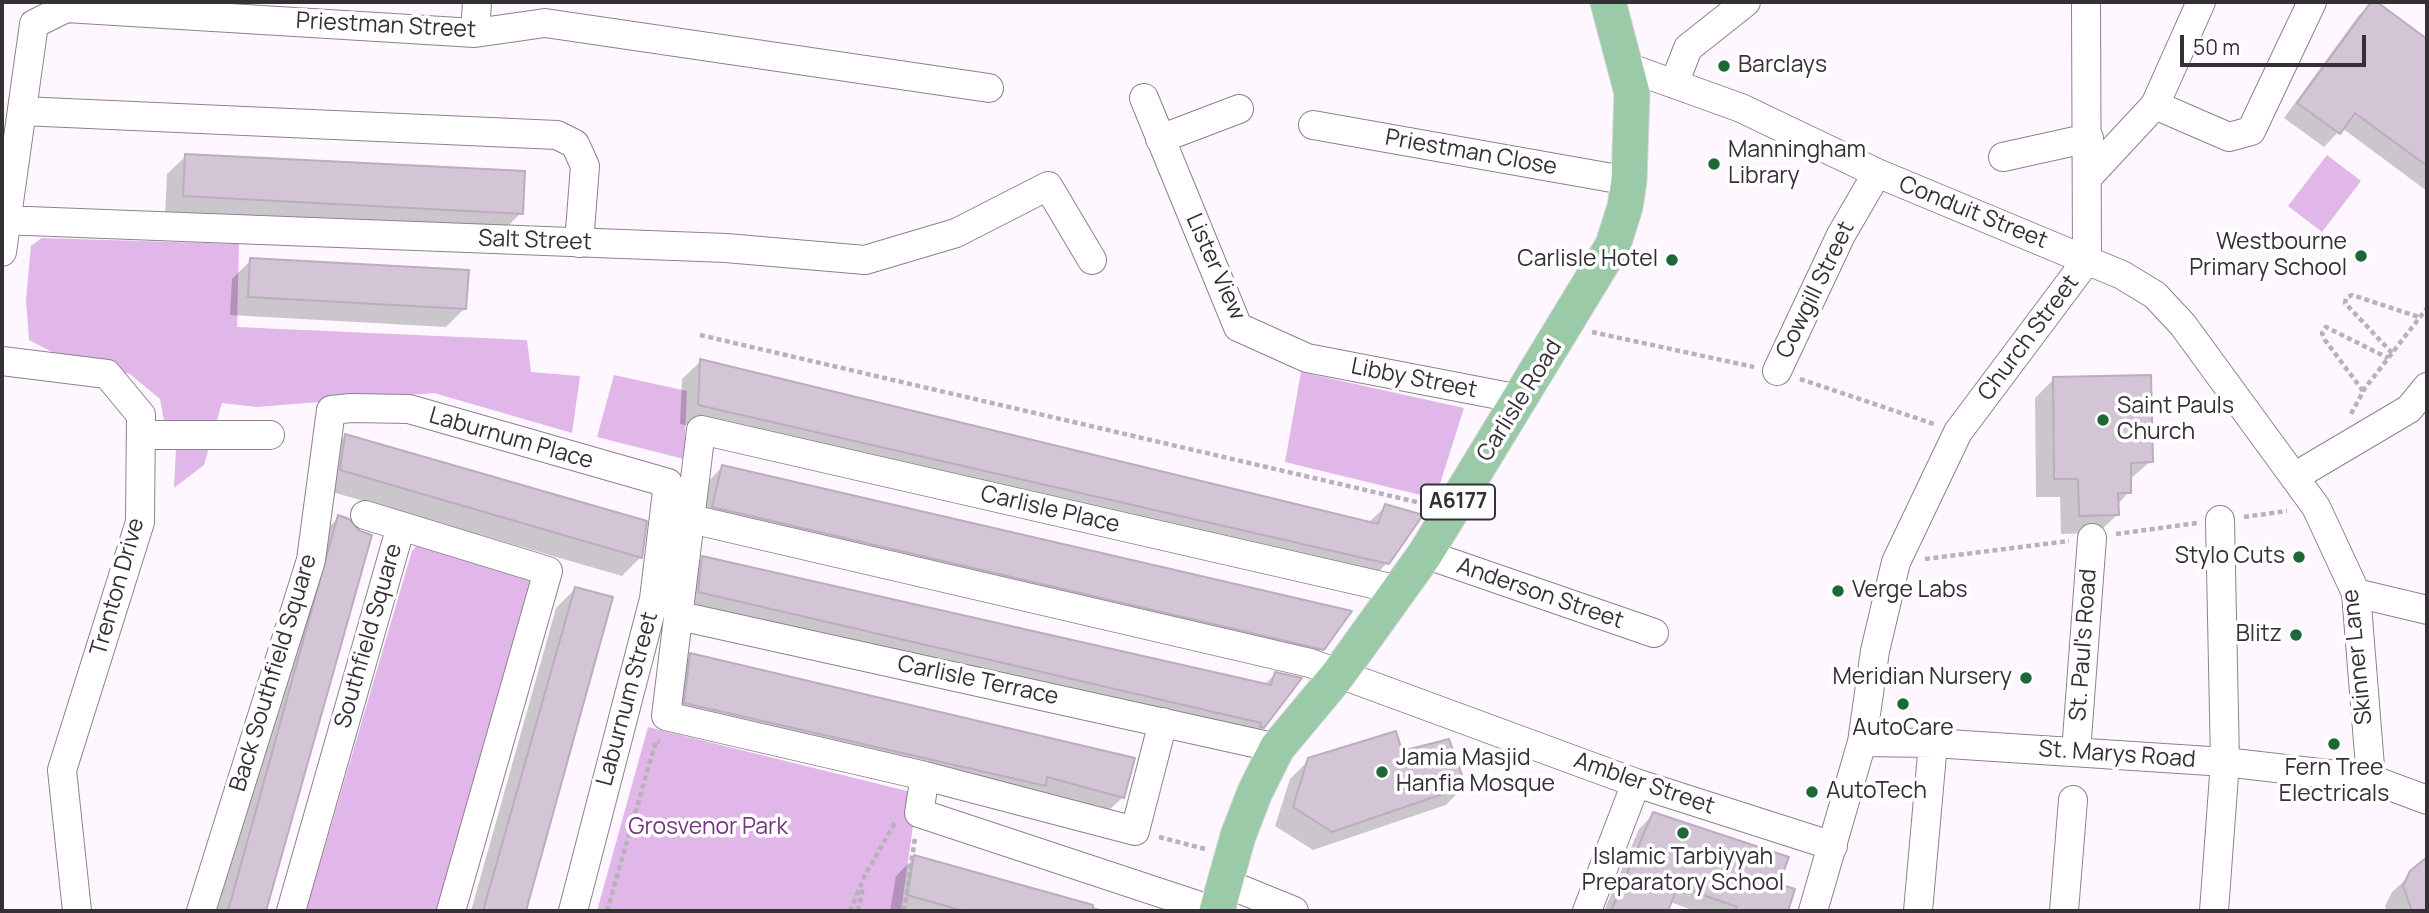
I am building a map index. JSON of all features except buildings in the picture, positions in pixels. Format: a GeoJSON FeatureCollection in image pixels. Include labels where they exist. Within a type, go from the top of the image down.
{"type":"FeatureCollection","features":[{"type":"Feature","properties":{"kind":"main road","name":"Carlisle Road"},"geometry":{"type":"LineString","coordinates":[[1222,890],[1255,792],[1277,748],[1338,675],[1425,554],[1613,245],[1625,207],[1632,129],[1627,67],[1608,2]]}},
{"type":"Feature","properties":{"kind":"street"},"geometry":{"type":"LineString","coordinates":[[475,33],[477,2]]}},
{"type":"Feature","properties":{"kind":"street"},"geometry":{"type":"LineString","coordinates":[[1674,84],[1688,48],[1746,2]]}},
{"type":"Feature","properties":{"kind":"street","name":"Church Street"},"geometry":{"type":"LineString","coordinates":[[1862,742],[1883,612],[1896,562],[1958,432],[2087,260],[2089,138],[2086,2]]}},
{"type":"Feature","properties":{"kind":"street"},"geometry":{"type":"LineString","coordinates":[[2088,177],[2155,105],[2201,2]]}},
{"type":"Feature","properties":{"kind":"street"},"geometry":{"type":"LineString","coordinates":[[2155,105],[2230,137],[2251,131],[2312,2]]}},
{"type":"Feature","properties":{"kind":"street","name":"Priestman Street"},"geometry":{"type":"LineString","coordinates":[[22,111],[34,24],[66,8],[134,7],[475,33],[545,23],[989,88]]}},
{"type":"Feature","properties":{"kind":"street","name":"Conduit Street"},"geometry":{"type":"LineString","coordinates":[[1627,67],[1741,108],[1877,173],[2087,260]]}},
{"type":"Feature","properties":{"kind":"street","name":"Lister View"},"geometry":{"type":"LineString","coordinates":[[1144,98],[1238,327],[1307,358]]}},
{"type":"Feature","properties":{"kind":"street"},"geometry":{"type":"LineString","coordinates":[[1160,139],[1239,109]]}},
{"type":"Feature","properties":{"kind":"street"},"geometry":{"type":"LineString","coordinates":[[2,252],[4,220],[22,111],[557,135],[575,144],[585,166],[579,243]]}},
{"type":"Feature","properties":{"kind":"street","name":"Priestman Close"},"geometry":{"type":"LineString","coordinates":[[1313,125],[1629,181]]}},
{"type":"Feature","properties":{"kind":"street"},"geometry":{"type":"LineString","coordinates":[[2003,157],[2089,138]]}},
{"type":"Feature","properties":{"kind":"street","name":"Cowgill Street"},"geometry":{"type":"LineString","coordinates":[[1777,371],[1841,235],[1877,173]]}},
{"type":"Feature","properties":{"kind":"street","name":"Salt Street"},"geometry":{"type":"LineString","coordinates":[[4,220],[726,248],[865,260],[956,233],[1048,187],[1091,260]]}},
{"type":"Feature","properties":{"kind":"street","name":"Skinner Lane"},"geometry":{"type":"LineString","coordinates":[[2087,260],[2122,275],[2155,295],[2183,326],[2316,507],[2356,593],[2371,779]]}},
{"type":"Feature","properties":{"kind":"street","name":"Libby Street"},"geometry":{"type":"LineString","coordinates":[[1307,358],[1520,399]]}},
{"type":"Feature","properties":{"kind":"street","name":"Trenton Drive"},"geometry":{"type":"LineString","coordinates":[[2,361],[107,374],[141,415],[140,522],[62,770],[77,911]]}},
{"type":"Feature","properties":{"kind":"street"},"geometry":{"type":"LineString","coordinates":[[2294,477],[2409,409],[2427,387]]}},
{"type":"Feature","properties":{"kind":"street","name":"Laburnum Place"},"geometry":{"type":"LineString","coordinates":[[351,408],[410,409],[668,483]]}},
{"type":"Feature","properties":{"kind":"street","name":"Back Southfield Square"},"geometry":{"type":"LineString","coordinates":[[201,911],[312,560],[331,410],[351,408]]}},
{"type":"Feature","properties":{"kind":"street","name":"Carlisle Place"},"geometry":{"type":"LineString","coordinates":[[691,519],[701,430],[1399,590]]}},
{"type":"Feature","properties":{"kind":"street"},"geometry":{"type":"LineString","coordinates":[[141,435],[270,435]]}},
{"type":"Feature","properties":{"kind":"street","name":"Laburnum Street"},"geometry":{"type":"LineString","coordinates":[[573,911],[654,599],[668,483]]}},
{"type":"Feature","properties":{"kind":"street"},"geometry":{"type":"LineString","coordinates":[[365,515],[401,526]]}},
{"type":"Feature","properties":{"kind":"street"},"geometry":{"type":"LineString","coordinates":[[691,519],[666,716],[925,776],[1135,831],[1163,722]]}},
{"type":"Feature","properties":{"kind":"street","name":"Ambler Street"},"geometry":{"type":"LineString","coordinates":[[691,519],[1310,663],[1636,783],[1833,846]]}},
{"type":"Feature","properties":{"kind":"street"},"geometry":{"type":"LineString","coordinates":[[2214,911],[2225,762],[2220,520]]}},
{"type":"Feature","properties":{"kind":"street","name":"Southfield Square"},"geometry":{"type":"LineString","coordinates":[[291,911],[401,526],[548,571],[451,911]]}},
{"type":"Feature","properties":{"kind":"street","name":"St. Paul's Road"},"geometry":{"type":"LineString","coordinates":[[2076,752],[2092,538]]}},
{"type":"Feature","properties":{"kind":"street","name":"Anderson Street"},"geometry":{"type":"LineString","coordinates":[[1425,554],[1654,633]]}},
{"type":"Feature","properties":{"kind":"street"},"geometry":{"type":"LineString","coordinates":[[2356,593],[2427,610]]}},
{"type":"Feature","properties":{"kind":"street","name":"Carlisle Terrace"},"geometry":{"type":"LineString","coordinates":[[680,616],[1277,748]]}},
{"type":"Feature","properties":{"kind":"street"},"geometry":{"type":"LineString","coordinates":[[1813,911],[1862,742]]}},
{"type":"Feature","properties":{"kind":"street","name":"St. Marys Road"},"geometry":{"type":"LineString","coordinates":[[1862,742],[1933,743],[2225,762],[2371,779],[2427,800]]}},
{"type":"Feature","properties":{"kind":"street"},"geometry":{"type":"LineString","coordinates":[[1918,911],[1933,743]]}},
{"type":"Feature","properties":{"kind":"street"},"geometry":{"type":"LineString","coordinates":[[925,776],[909,815],[1222,890],[1294,911]]}},
{"type":"Feature","properties":{"kind":"street"},"geometry":{"type":"LineString","coordinates":[[1587,911],[1636,783]]}},
{"type":"Feature","properties":{"kind":"street"},"geometry":{"type":"LineString","coordinates":[[2064,911],[2073,800]]}},
{"type":"Feature","properties":{"kind":"path"},"geometry":{"type":"LineString","coordinates":[[2392,353],[2345,303],[2346,298],[2352,295],[2419,317]]}},
{"type":"Feature","properties":{"kind":"path"},"geometry":{"type":"LineString","coordinates":[[2388,358],[2326,327],[2322,333],[2364,389],[2427,308]]}},
{"type":"Feature","properties":{"kind":"path"},"geometry":{"type":"LineString","coordinates":[[701,335],[1453,510]]}},
{"type":"Feature","properties":{"kind":"path"},"geometry":{"type":"LineString","coordinates":[[1896,562],[2092,538]]}},
{"type":"Feature","properties":{"kind":"path"},"geometry":{"type":"LineString","coordinates":[[607,911],[656,741],[669,744]]}},
{"type":"Feature","properties":{"kind":"path"},"geometry":{"type":"LineString","coordinates":[[850,911],[865,875],[909,815]]}},
{"type":"Feature","properties":{"kind":"path"},"geometry":{"type":"LineString","coordinates":[[904,911],[909,815]]}},
{"type":"Feature","properties":{"kind":"path"},"geometry":{"type":"LineString","coordinates":[[1135,831],[1222,890]]}},
{"type":"Feature","properties":{"kind":"path"},"geometry":{"type":"LineString","coordinates":[[858,911],[865,875]]}},
{"type":"Feature","properties":{"kind":"green space"},"geometry":{"type":"Polygon","coordinates":[[[2327,155],[2361,181],[2322,232],[2288,206],[2327,155]]]}},
{"type":"Feature","properties":{"kind":"green space"},"geometry":{"type":"Polygon","coordinates":[[[42,238],[239,244],[237,327],[527,340],[531,372],[580,376],[572,433],[434,393],[256,407],[222,403],[204,465],[174,488],[176,447],[168,442],[160,399],[130,374],[64,358],[29,340],[26,300],[31,246],[42,238]]]}},
{"type":"Feature","properties":{"kind":"green space"},"geometry":{"type":"Polygon","coordinates":[[[1301,372],[1464,408],[1439,487],[1429,497],[1285,462],[1301,372]]]}},
{"type":"Feature","properties":{"kind":"green space"},"geometry":{"type":"Polygon","coordinates":[[[614,375],[687,391],[684,459],[597,437],[614,375]]]}},
{"type":"Feature","properties":{"kind":"green space"},"geometry":{"type":"Polygon","coordinates":[[[416,546],[537,582],[442,911],[306,911],[412,551],[416,546]]]}},
{"type":"Feature","properties":{"kind":"green space","name":"Grosvenor Park"},"geometry":{"type":"Polygon","coordinates":[[[648,727],[907,791],[916,805],[901,911],[597,911],[648,727]]]}},
{"type":"Feature","properties":{"kind":"place","name":"Barclays"},"geometry":{"type":"Point","coordinates":[1724,66]}},
{"type":"Feature","properties":{"kind":"place","name":"Manningham Library"},"geometry":{"type":"Point","coordinates":[1714,164]}},
{"type":"Feature","properties":{"kind":"place","name":"Westbourne Primary School"},"geometry":{"type":"Point","coordinates":[2361,256]}},
{"type":"Feature","properties":{"kind":"place","name":"Carlisle Hotel"},"geometry":{"type":"Point","coordinates":[1672,260]}},
{"type":"Feature","properties":{"kind":"place","name":"Saint Pauls Church"},"geometry":{"type":"Point","coordinates":[2103,420]}},
{"type":"Feature","properties":{"kind":"place","name":"Stylo Cuts"},"geometry":{"type":"Point","coordinates":[2299,557]}},
{"type":"Feature","properties":{"kind":"place","name":"Verge Labs"},"geometry":{"type":"Point","coordinates":[1838,591]}},
{"type":"Feature","properties":{"kind":"place","name":"Blitz"},"geometry":{"type":"Point","coordinates":[2296,635]}},
{"type":"Feature","properties":{"kind":"place","name":"Meridian Nursery"},"geometry":{"type":"Point","coordinates":[2026,678]}},
{"type":"Feature","properties":{"kind":"place","name":"AutoCare"},"geometry":{"type":"Point","coordinates":[1903,704]}},
{"type":"Feature","properties":{"kind":"place","name":"Fern Tree Electricals"},"geometry":{"type":"Point","coordinates":[2334,744]}},
{"type":"Feature","properties":{"kind":"place","name":"Jamia Masjid Hanfia Mosque"},"geometry":{"type":"Point","coordinates":[1382,772]}},
{"type":"Feature","properties":{"kind":"place","name":"AutoTech"},"geometry":{"type":"Point","coordinates":[1812,792]}},
{"type":"Feature","properties":{"kind":"place","name":"Islamic Tarbiyyah Preparatory School"},"geometry":{"type":"Point","coordinates":[1683,833]}}]}
